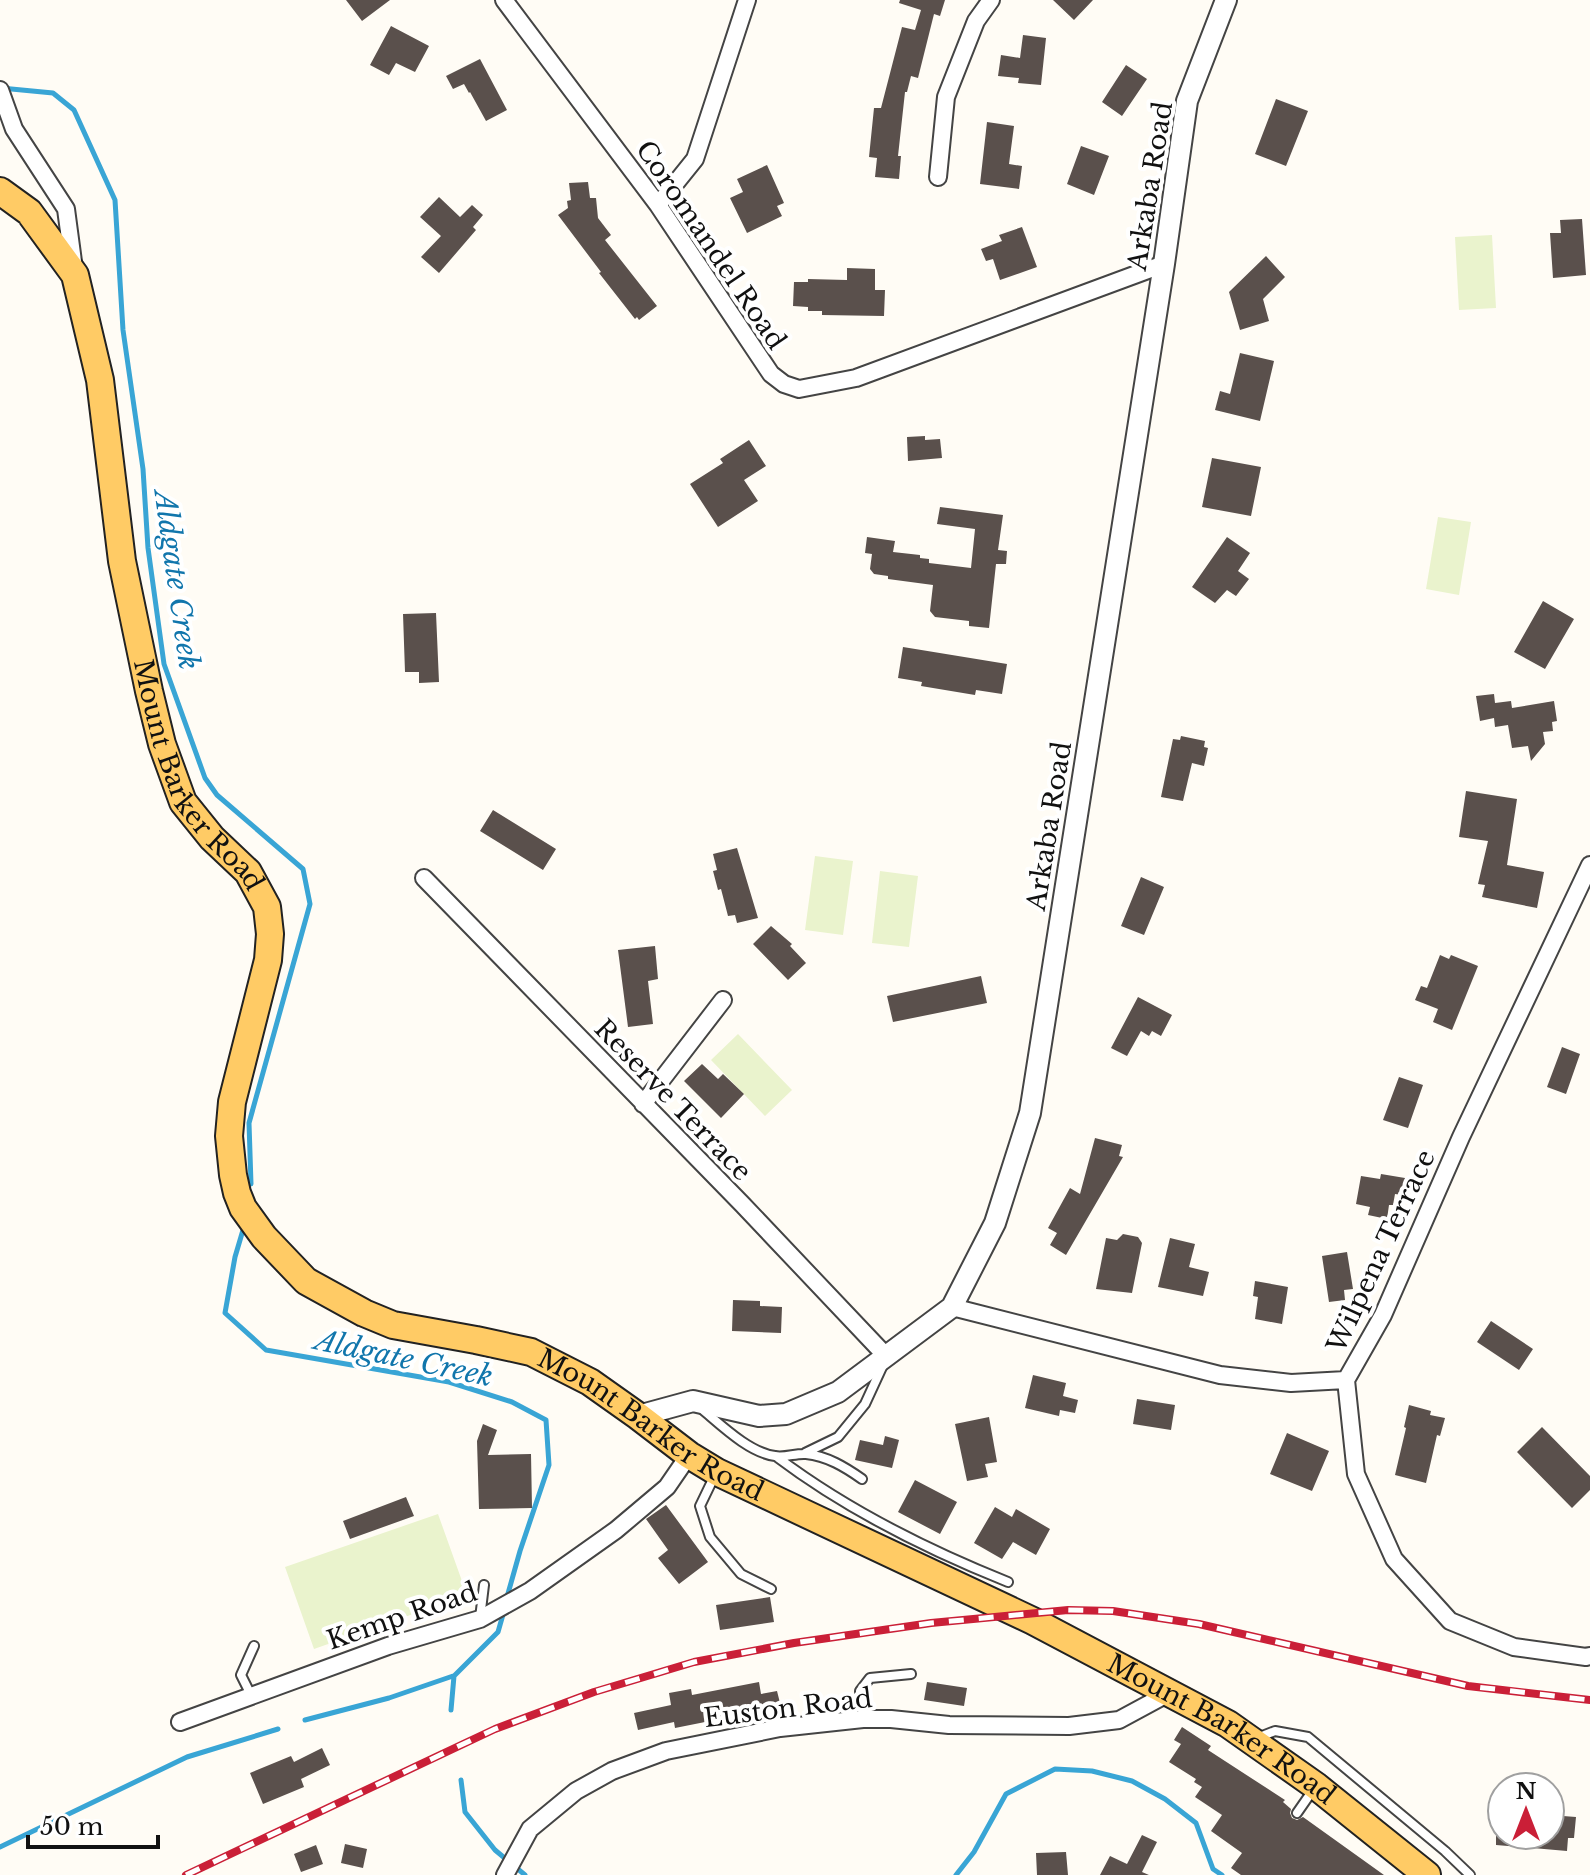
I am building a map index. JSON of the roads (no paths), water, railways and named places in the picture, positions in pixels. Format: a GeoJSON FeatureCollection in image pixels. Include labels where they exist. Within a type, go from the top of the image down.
{"type":"FeatureCollection","features":[{"type":"Feature","properties":{"kind":"main road","name":"Mount Barker Road"},"geometry":{"type":"LineString","coordinates":[[0,191],[29,212],[75,275],[100,380],[122,561],[162,744],[183,802],[212,838],[248,872],[267,907],[270,934],[268,960],[232,1102],[229,1136],[237,1193],[243,1208],[264,1237],[306,1281],[364,1313],[393,1325],[531,1352],[590,1382],[717,1472],[1033,1621],[1228,1724],[1316,1786],[1427,1875]]}},
{"type":"Feature","properties":{"kind":"street","name":"Coromandel Road"},"geometry":{"type":"LineString","coordinates":[[504,0],[658,205],[771,374],[784,384],[799,389],[856,378],[1164,264]]}},
{"type":"Feature","properties":{"kind":"street"},"geometry":{"type":"LineString","coordinates":[[658,205],[695,159],[747,0]]}},
{"type":"Feature","properties":{"kind":"street"},"geometry":{"type":"LineString","coordinates":[[938,177],[946,97],[976,21],[991,0]]}},
{"type":"Feature","properties":{"kind":"street","name":"Arkaba Road"},"geometry":{"type":"LineString","coordinates":[[638,1416],[693,1401],[759,1416],[786,1414],[838,1392],[952,1307],[995,1223],[1030,1113],[1187,101],[1226,0]]}},
{"type":"Feature","properties":{"kind":"street"},"geometry":{"type":"LineString","coordinates":[[1,94],[14,129],[66,209],[75,275]]}},
{"type":"Feature","properties":{"kind":"street","name":"Wilpena Terrace"},"geometry":{"type":"LineString","coordinates":[[952,1307],[1220,1375],[1291,1383],[1346,1380],[1383,1315],[1461,1137],[1590,865]]}},
{"type":"Feature","properties":{"kind":"street","name":"Reserve Terrace"},"geometry":{"type":"LineString","coordinates":[[424,878],[886,1356]]}},
{"type":"Feature","properties":{"kind":"street"},"geometry":{"type":"LineString","coordinates":[[643,1104],[723,1000]]}},
{"type":"Feature","properties":{"kind":"street"},"geometry":{"type":"LineString","coordinates":[[1346,1380],[1356,1474],[1394,1559],[1450,1621],[1514,1647],[1590,1656]]}},
{"type":"Feature","properties":{"kind":"street","name":"Kemp Road"},"geometry":{"type":"LineString","coordinates":[[180,1722],[388,1646],[480,1619],[530,1591],[616,1530],[667,1487],[689,1455]]}},
{"type":"Feature","properties":{"kind":"street","name":"Euston Road"},"geometry":{"type":"LineString","coordinates":[[505,1875],[530,1829],[576,1791],[612,1771],[666,1751],[780,1728],[863,1719],[949,1725],[1069,1726],[1119,1720],[1169,1693]]}},
{"type":"Feature","properties":{"kind":"lane"},"geometry":{"type":"LineString","coordinates":[[777,1457],[805,1453],[838,1437],[865,1404],[886,1356]]}},
{"type":"Feature","properties":{"kind":"lane"},"geometry":{"type":"LineString","coordinates":[[693,1401],[734,1437],[777,1457],[846,1503],[940,1553],[1008,1582]]}},
{"type":"Feature","properties":{"kind":"lane"},"geometry":{"type":"LineString","coordinates":[[805,1453],[840,1463],[862,1479]]}},
{"type":"Feature","properties":{"kind":"lane"},"geometry":{"type":"LineString","coordinates":[[717,1472],[700,1506],[710,1537],[741,1574],[771,1589]]}},
{"type":"Feature","properties":{"kind":"lane"},"geometry":{"type":"LineString","coordinates":[[480,1619],[484,1585]]}},
{"type":"Feature","properties":{"kind":"lane"},"geometry":{"type":"LineString","coordinates":[[251,1695],[241,1675],[254,1646]]}},
{"type":"Feature","properties":{"kind":"lane"},"geometry":{"type":"LineString","coordinates":[[863,1719],[860,1691],[870,1678],[911,1674]]}},
{"type":"Feature","properties":{"kind":"lane"},"geometry":{"type":"LineString","coordinates":[[1252,1740],[1275,1731],[1308,1737],[1470,1875]]}},
{"type":"Feature","properties":{"kind":"lane"},"geometry":{"type":"LineString","coordinates":[[1297,1813],[1316,1786]]}},
{"type":"Feature","properties":{"kind":"waterway","name":"Aldgate Creek"},"geometry":{"type":"LineString","coordinates":[[1,88],[53,93],[74,110],[115,200],[123,330],[143,469],[148,548],[164,664],[205,778],[217,795],[303,869],[310,904],[249,1123],[251,1184]]}},
{"type":"Feature","properties":{"kind":"waterway","name":"Aldgate Creek"},"geometry":{"type":"LineString","coordinates":[[243,1230],[225,1313],[266,1350],[449,1382],[512,1402],[546,1420],[549,1465],[507,1597]]}},
{"type":"Feature","properties":{"kind":"waterway","name":"Aldgate Creek"},"geometry":{"type":"LineString","coordinates":[[451,1710],[454,1676],[498,1632],[504,1611]]}},
{"type":"Feature","properties":{"kind":"waterway"},"geometry":{"type":"LineString","coordinates":[[305,1720],[389,1698],[453,1676]]}},
{"type":"Feature","properties":{"kind":"waterway"},"geometry":{"type":"LineString","coordinates":[[0,1847],[187,1757],[278,1729]]}},
{"type":"Feature","properties":{"kind":"waterway","name":"Aldgate Creek"},"geometry":{"type":"LineString","coordinates":[[956,1875],[974,1852],[1006,1794],[1055,1769],[1092,1771],[1132,1781],[1165,1799],[1196,1823],[1213,1869],[1222,1875]]}},
{"type":"Feature","properties":{"kind":"waterway","name":"Aldgate Creek"},"geometry":{"type":"LineString","coordinates":[[461,1780],[465,1812],[495,1850],[525,1875]]}},
{"type":"Feature","properties":{"kind":"railway"},"geometry":{"type":"LineString","coordinates":[[186,1875],[495,1729],[594,1692],[694,1662],[794,1643],[931,1623],[1068,1610],[1113,1611],[1199,1624],[1468,1686],[1590,1700]]}}]}
